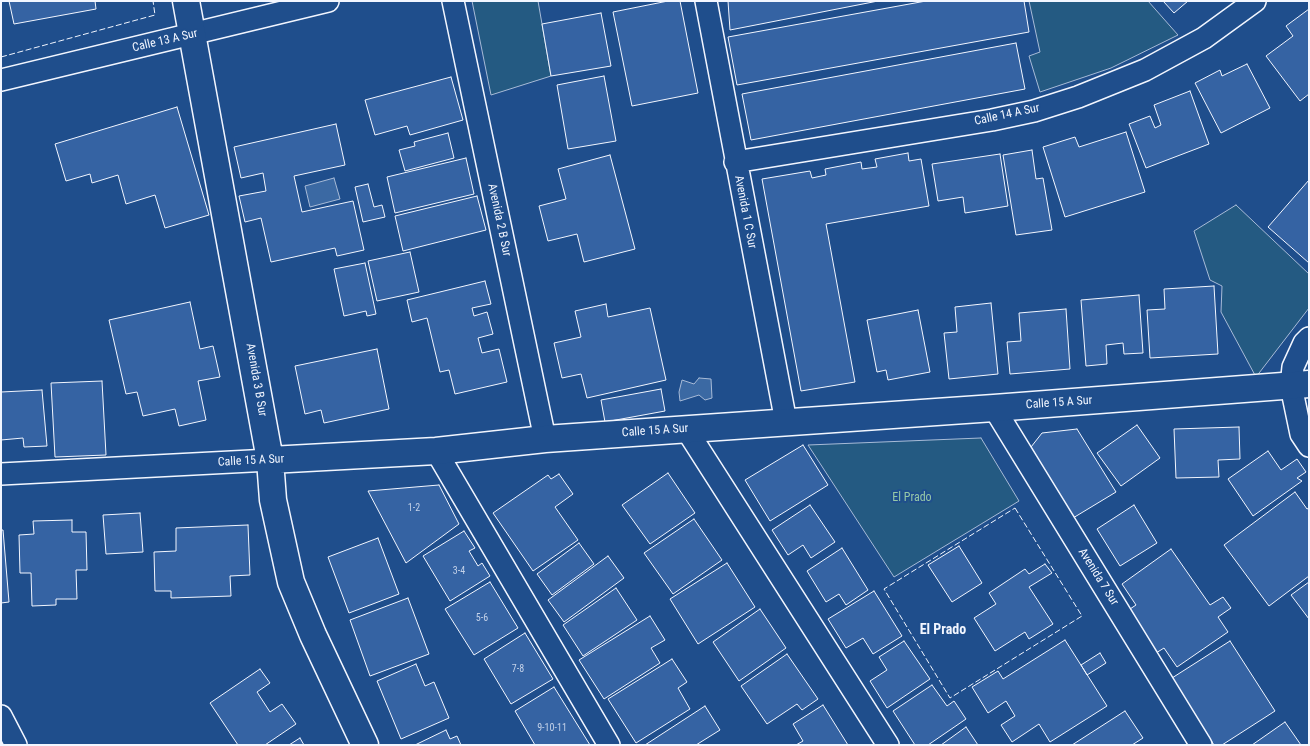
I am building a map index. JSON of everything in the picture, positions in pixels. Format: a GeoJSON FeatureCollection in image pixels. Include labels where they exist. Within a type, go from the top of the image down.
{"type":"FeatureCollection","features":[{"type":"Feature","properties":{"kind":"street","name":"Avenida 3 B Sur"},"geometry":{"type":"LineString","coordinates":[[186,1],[270,460],[273,500],[291,582],[313,635],[365,745]]}},
{"type":"Feature","properties":{"kind":"street","name":"Calle 13 A Sur"},"geometry":{"type":"LineString","coordinates":[[1,80],[328,1]]}},
{"type":"Feature","properties":{"kind":"street","name":"Avenida 2 B Sur"},"geometry":{"type":"LineString","coordinates":[[453,1],[545,439]]}},
{"type":"Feature","properties":{"kind":"street","name":"Avenida 1 C Sur"},"geometry":{"type":"LineString","coordinates":[[706,1],[786,422]]}},
{"type":"Feature","properties":{"kind":"street","name":"Calle 14 A Sur"},"geometry":{"type":"LineString","coordinates":[[736,162],[992,120],[1078,97],[1144,70],[1204,38],[1255,1]]}},
{"type":"Feature","properties":{"kind":"street"},"geometry":{"type":"LineString","coordinates":[[1309,338],[1304,343],[1293,367],[1300,385],[1301,434],[1309,446]]}},
{"type":"Feature","properties":{"kind":"street","name":"Calle 15 A Sur"},"geometry":{"type":"LineString","coordinates":[[1,474],[436,451],[545,439],[1300,385]]}},
{"type":"Feature","properties":{"kind":"street","name":"Avenida 7 Sur"},"geometry":{"type":"LineString","coordinates":[[994,408],[1201,745]]}},
{"type":"Feature","properties":{"kind":"street"},"geometry":{"type":"LineString","coordinates":[[686,429],[888,745]]}},
{"type":"Feature","properties":{"kind":"street"},"geometry":{"type":"LineString","coordinates":[[436,451],[609,745]]}},
{"type":"Feature","properties":{"kind":"street"},"geometry":{"type":"LineString","coordinates":[[1,716],[16,745]]}},
{"type":"Feature","properties":{"kind":"green space"},"geometry":{"type":"Polygon","coordinates":[[[472,1],[538,1],[551,76],[491,95],[472,1]]]}},
{"type":"Feature","properties":{"kind":"green space"},"geometry":{"type":"Polygon","coordinates":[[[1029,1],[1148,1],[1178,35],[1111,68],[1040,92],[1029,56],[1040,52],[1029,1]]]}},
{"type":"Feature","properties":{"kind":"green space"},"geometry":{"type":"Polygon","coordinates":[[[1236,205],[1309,274],[1309,308],[1256,377],[1221,312],[1222,286],[1210,280],[1194,231],[1236,205]]]}},
{"type":"Feature","properties":{"kind":"green space","name":"El Prado"},"geometry":{"type":"Polygon","coordinates":[[[981,438],[1019,501],[894,577],[808,445],[981,438]]]}},
{"type":"Feature","properties":{"kind":"shaded area"},"geometry":{"type":"Polygon","coordinates":[[[334,178],[340,199],[310,207],[305,186],[334,178]]]}},
{"type":"Feature","properties":{"kind":"shaded area"},"geometry":{"type":"Polygon","coordinates":[[[699,378],[711,379],[712,398],[705,400],[699,395],[680,401],[679,392],[682,380],[694,384],[699,378]]]}},
{"type":"Feature","properties":{"kind":"building"},"geometry":{"type":"Polygon","coordinates":[[[9,1],[95,1],[96,9],[14,24],[9,1]]]}},
{"type":"Feature","properties":{"kind":"building"},"geometry":{"type":"Polygon","coordinates":[[[668,1],[680,1],[698,93],[632,106],[613,12],[668,1]]]}},
{"type":"Feature","properties":{"kind":"building"},"geometry":{"type":"Polygon","coordinates":[[[728,1],[878,1],[730,30],[728,1]]]}},
{"type":"Feature","properties":{"kind":"building"},"geometry":{"type":"Polygon","coordinates":[[[926,1],[1024,1],[1029,32],[737,85],[728,37],[926,1]]]}},
{"type":"Feature","properties":{"kind":"building"},"geometry":{"type":"Polygon","coordinates":[[[1163,1],[1188,1],[1174,13],[1163,1]]]}},
{"type":"Feature","properties":{"kind":"building"},"geometry":{"type":"Polygon","coordinates":[[[1309,9],[1309,94],[1300,101],[1266,56],[1293,36],[1286,26],[1309,9]]]}},
{"type":"Feature","properties":{"kind":"building"},"geometry":{"type":"Polygon","coordinates":[[[601,13],[611,66],[551,76],[542,24],[601,13]]]}},
{"type":"Feature","properties":{"kind":"building"},"geometry":{"type":"Polygon","coordinates":[[[1016,43],[1025,89],[751,140],[742,94],[1016,43]]]}},
{"type":"Feature","properties":{"kind":"building"},"geometry":{"type":"Polygon","coordinates":[[[1247,64],[1270,108],[1221,133],[1195,83],[1220,70],[1222,76],[1247,64]]]}},
{"type":"Feature","properties":{"kind":"building"},"geometry":{"type":"Polygon","coordinates":[[[604,76],[616,141],[568,149],[557,85],[604,76]]]}},
{"type":"Feature","properties":{"kind":"building"},"geometry":{"type":"Polygon","coordinates":[[[451,77],[463,120],[410,135],[407,126],[375,135],[365,100],[451,77]]]}},
{"type":"Feature","properties":{"kind":"building"},"geometry":{"type":"Polygon","coordinates":[[[1190,91],[1209,144],[1146,168],[1129,124],[1150,116],[1155,128],[1161,125],[1154,105],[1190,91]]]}},
{"type":"Feature","properties":{"kind":"building"},"geometry":{"type":"Polygon","coordinates":[[[177,107],[209,215],[165,228],[155,195],[126,204],[118,175],[92,183],[90,174],[66,181],[55,144],[177,107]]]}},
{"type":"Feature","properties":{"kind":"building"},"geometry":{"type":"Polygon","coordinates":[[[336,124],[345,165],[294,176],[302,212],[353,201],[364,250],[337,256],[335,248],[271,262],[261,218],[245,222],[239,196],[266,191],[263,173],[241,178],[234,147],[336,124]]]}},
{"type":"Feature","properties":{"kind":"building"},"geometry":{"type":"Polygon","coordinates":[[[1126,132],[1145,192],[1065,217],[1043,147],[1075,137],[1079,147],[1126,132]]]}},
{"type":"Feature","properties":{"kind":"building"},"geometry":{"type":"Polygon","coordinates":[[[448,133],[454,158],[405,171],[399,150],[415,146],[414,142],[448,133]]]}},
{"type":"Feature","properties":{"kind":"building"},"geometry":{"type":"Polygon","coordinates":[[[1032,150],[1036,179],[1043,178],[1052,230],[1016,235],[1003,155],[1032,150]]]}},
{"type":"Feature","properties":{"kind":"building"},"geometry":{"type":"Polygon","coordinates":[[[908,153],[909,161],[921,159],[929,206],[826,224],[855,382],[801,391],[762,179],[810,171],[812,178],[826,175],[825,169],[861,162],[862,169],[877,167],[875,159],[908,153]]]}},
{"type":"Feature","properties":{"kind":"building"},"geometry":{"type":"Polygon","coordinates":[[[1000,154],[1008,206],[965,213],[963,197],[938,201],[932,164],[1000,154]]]}},
{"type":"Feature","properties":{"kind":"building"},"geometry":{"type":"Polygon","coordinates":[[[610,155],[635,249],[584,262],[577,234],[548,241],[539,206],[566,199],[558,169],[610,155]]]}},
{"type":"Feature","properties":{"kind":"building"},"geometry":{"type":"Polygon","coordinates":[[[466,158],[474,194],[395,213],[387,177],[466,158]]]}},
{"type":"Feature","properties":{"kind":"building"},"geometry":{"type":"Polygon","coordinates":[[[1309,180],[1309,263],[1268,227],[1309,180]]]}},
{"type":"Feature","properties":{"kind":"building"},"geometry":{"type":"Polygon","coordinates":[[[368,184],[374,207],[382,205],[385,217],[363,222],[355,187],[368,184]]]}},
{"type":"Feature","properties":{"kind":"building"},"geometry":{"type":"Polygon","coordinates":[[[477,196],[486,230],[403,251],[395,216],[477,196]]]}},
{"type":"Feature","properties":{"kind":"building"},"geometry":{"type":"Polygon","coordinates":[[[410,252],[419,292],[377,301],[368,261],[410,252]]]}},
{"type":"Feature","properties":{"kind":"building"},"geometry":{"type":"Polygon","coordinates":[[[365,263],[376,314],[367,316],[366,311],[344,316],[334,269],[365,263]]]}},
{"type":"Feature","properties":{"kind":"building"},"geometry":{"type":"Polygon","coordinates":[[[485,281],[491,304],[472,308],[474,316],[487,312],[493,334],[478,338],[482,353],[499,349],[507,382],[455,394],[449,370],[440,372],[427,318],[412,322],[407,300],[485,281]]]}},
{"type":"Feature","properties":{"kind":"building"},"geometry":{"type":"Polygon","coordinates":[[[1214,286],[1218,354],[1150,358],[1147,310],[1165,309],[1164,289],[1214,286]]]}},
{"type":"Feature","properties":{"kind":"building"},"geometry":{"type":"Polygon","coordinates":[[[1139,295],[1143,353],[1124,354],[1123,343],[1106,345],[1107,364],[1086,366],[1081,300],[1139,295]]]}},
{"type":"Feature","properties":{"kind":"building"},"geometry":{"type":"Polygon","coordinates":[[[190,302],[200,349],[213,346],[220,377],[198,381],[206,420],[179,426],[175,409],[143,416],[137,392],[126,394],[109,320],[190,302]]]}},
{"type":"Feature","properties":{"kind":"building"},"geometry":{"type":"Polygon","coordinates":[[[991,303],[998,374],[949,379],[944,333],[957,332],[955,307],[991,303]]]}},
{"type":"Feature","properties":{"kind":"building"},"geometry":{"type":"Polygon","coordinates":[[[606,304],[608,317],[650,308],[666,380],[587,398],[581,374],[562,378],[554,343],[581,337],[575,311],[606,304]]]}},
{"type":"Feature","properties":{"kind":"building"},"geometry":{"type":"Polygon","coordinates":[[[1066,309],[1070,369],[1010,374],[1007,342],[1021,341],[1019,313],[1066,309]]]}},
{"type":"Feature","properties":{"kind":"building"},"geometry":{"type":"Polygon","coordinates":[[[918,310],[930,372],[888,380],[886,370],[877,372],[867,320],[918,310]]]}},
{"type":"Feature","properties":{"kind":"building"},"geometry":{"type":"Polygon","coordinates":[[[377,349],[389,409],[324,423],[321,410],[305,414],[295,366],[377,349]]]}},
{"type":"Feature","properties":{"kind":"building"},"geometry":{"type":"Polygon","coordinates":[[[102,381],[106,455],[55,457],[51,383],[102,381]]]}},
{"type":"Feature","properties":{"kind":"building"},"geometry":{"type":"Polygon","coordinates":[[[661,389],[665,411],[605,422],[601,400],[661,389]]]}},
{"type":"Feature","properties":{"kind":"building"},"geometry":{"type":"Polygon","coordinates":[[[42,390],[47,446],[24,447],[23,438],[1,440],[1,392],[42,390]]]}},
{"type":"Feature","properties":{"kind":"building"},"geometry":{"type":"Polygon","coordinates":[[[1137,425],[1160,458],[1121,486],[1097,453],[1137,425]]]}},
{"type":"Feature","properties":{"kind":"building"},"geometry":{"type":"Polygon","coordinates":[[[1239,427],[1240,459],[1218,460],[1219,477],[1176,478],[1174,429],[1239,427]]]}},
{"type":"Feature","properties":{"kind":"building"},"geometry":{"type":"Polygon","coordinates":[[[1077,429],[1116,492],[1073,518],[1031,447],[1042,433],[1077,429]]]}},
{"type":"Feature","properties":{"kind":"building"},"geometry":{"type":"Polygon","coordinates":[[[803,445],[828,485],[770,521],[745,480],[803,445]]]}},
{"type":"Feature","properties":{"kind":"building"},"geometry":{"type":"Polygon","coordinates":[[[1268,451],[1281,470],[1297,459],[1306,472],[1297,478],[1302,481],[1253,516],[1228,479],[1268,451]]]}},
{"type":"Feature","properties":{"kind":"building"},"geometry":{"type":"Polygon","coordinates":[[[668,473],[695,513],[650,544],[622,505],[668,473]]]}},
{"type":"Feature","properties":{"kind":"building"},"geometry":{"type":"Polygon","coordinates":[[[559,474],[573,494],[555,507],[578,540],[533,571],[493,513],[548,475],[551,479],[559,474]]]}},
{"type":"Feature","properties":{"kind":"building"},"geometry":{"type":"Polygon","coordinates":[[[439,485],[459,524],[406,563],[368,491],[439,485]]]}},
{"type":"Feature","properties":{"kind":"building"},"geometry":{"type":"Polygon","coordinates":[[[1295,492],[1307,509],[1309,508],[1309,576],[1269,606],[1224,545],[1295,492]]]}},
{"type":"Feature","properties":{"kind":"building"},"geometry":{"type":"Polygon","coordinates":[[[810,505],[835,542],[811,558],[803,545],[788,555],[772,530],[810,505]]]}},
{"type":"Feature","properties":{"kind":"building"},"geometry":{"type":"Polygon","coordinates":[[[1134,505],[1157,543],[1120,566],[1097,529],[1134,505]]]}},
{"type":"Feature","properties":{"kind":"building"},"geometry":{"type":"Polygon","coordinates":[[[140,513],[143,552],[106,554],[103,515],[140,513]]]}},
{"type":"Feature","properties":{"kind":"building"},"geometry":{"type":"Polygon","coordinates":[[[694,519],[722,560],[673,594],[644,553],[694,519]]]}},
{"type":"Feature","properties":{"kind":"building"},"geometry":{"type":"Polygon","coordinates":[[[72,520],[72,532],[86,532],[87,570],[76,570],[77,599],[56,599],[56,605],[32,606],[31,573],[20,573],[19,535],[34,534],[33,521],[72,520]]]}},
{"type":"Feature","properties":{"kind":"building"},"geometry":{"type":"Polygon","coordinates":[[[248,525],[250,575],[230,576],[231,596],[171,598],[171,591],[155,591],[154,552],[176,551],[176,528],[248,525]]]}},
{"type":"Feature","properties":{"kind":"building"},"geometry":{"type":"Polygon","coordinates":[[[1,530],[3,530],[9,602],[1,603],[1,530]]]}},
{"type":"Feature","properties":{"kind":"building"},"geometry":{"type":"Polygon","coordinates":[[[464,531],[475,548],[469,551],[478,566],[482,563],[490,576],[450,601],[423,556],[464,531]]]}},
{"type":"Feature","properties":{"kind":"building"},"geometry":{"type":"Polygon","coordinates":[[[378,538],[399,594],[349,613],[328,557],[378,538]]]}},
{"type":"Feature","properties":{"kind":"building"},"geometry":{"type":"Polygon","coordinates":[[[579,543],[594,564],[552,595],[537,574],[579,543]]]}},
{"type":"Feature","properties":{"kind":"building"},"geometry":{"type":"Polygon","coordinates":[[[959,546],[982,583],[952,602],[928,565],[959,546]]]}},
{"type":"Feature","properties":{"kind":"building"},"geometry":{"type":"Polygon","coordinates":[[[842,548],[868,590],[846,605],[839,594],[826,602],[807,571],[842,548]]]}},
{"type":"Feature","properties":{"kind":"building"},"geometry":{"type":"Polygon","coordinates":[[[1171,549],[1210,605],[1223,597],[1231,608],[1218,617],[1228,632],[1177,667],[1164,648],[1156,653],[1127,611],[1136,605],[1122,584],[1171,549]]]}},
{"type":"Feature","properties":{"kind":"building"},"geometry":{"type":"Polygon","coordinates":[[[608,556],[624,578],[564,622],[548,600],[608,556]]]}},
{"type":"Feature","properties":{"kind":"building"},"geometry":{"type":"Polygon","coordinates":[[[727,563],[755,607],[698,644],[670,599],[727,563]]]}},
{"type":"Feature","properties":{"kind":"building"},"geometry":{"type":"Polygon","coordinates":[[[1045,564],[1052,573],[1029,587],[1053,624],[1029,639],[1025,632],[995,651],[974,618],[996,604],[989,593],[1025,569],[1029,574],[1045,564]]]}},
{"type":"Feature","properties":{"kind":"building"},"geometry":{"type":"Polygon","coordinates":[[[490,582],[518,628],[474,655],[445,609],[490,582]]]}},
{"type":"Feature","properties":{"kind":"building"},"geometry":{"type":"Polygon","coordinates":[[[1309,582],[1309,619],[1291,595],[1309,582]]]}},
{"type":"Feature","properties":{"kind":"building"},"geometry":{"type":"Polygon","coordinates":[[[616,588],[637,620],[583,656],[563,625],[616,588]]]}},
{"type":"Feature","properties":{"kind":"building"},"geometry":{"type":"Polygon","coordinates":[[[874,591],[902,636],[873,654],[863,638],[846,648],[828,619],[874,591]]]}},
{"type":"Feature","properties":{"kind":"building"},"geometry":{"type":"Polygon","coordinates":[[[408,598],[429,654],[370,676],[350,620],[408,598]]]}},
{"type":"Feature","properties":{"kind":"building"},"geometry":{"type":"Polygon","coordinates":[[[760,609],[786,648],[739,681],[713,642],[760,609]]]}},
{"type":"Feature","properties":{"kind":"building"},"geometry":{"type":"Polygon","coordinates":[[[650,616],[665,640],[651,648],[660,663],[604,699],[579,660],[650,616]]]}},
{"type":"Feature","properties":{"kind":"building"},"geometry":{"type":"Polygon","coordinates":[[[525,633],[553,679],[511,704],[484,659],[525,633]]]}},
{"type":"Feature","properties":{"kind":"building"},"geometry":{"type":"Polygon","coordinates":[[[1065,640],[1107,706],[1050,742],[1039,724],[1012,742],[1001,725],[1015,716],[1006,701],[988,713],[972,687],[998,671],[1003,679],[1065,640]]]}},
{"type":"Feature","properties":{"kind":"building"},"geometry":{"type":"Polygon","coordinates":[[[904,641],[930,679],[887,708],[870,681],[887,670],[879,657],[904,641]]]}},
{"type":"Feature","properties":{"kind":"building"},"geometry":{"type":"Polygon","coordinates":[[[1230,641],[1275,711],[1222,745],[1214,745],[1172,678],[1230,641]]]}},
{"type":"Feature","properties":{"kind":"building"},"geometry":{"type":"Polygon","coordinates":[[[1100,653],[1106,663],[1087,675],[1081,665],[1100,653]]]}},
{"type":"Feature","properties":{"kind":"building"},"geometry":{"type":"Polygon","coordinates":[[[787,654],[818,699],[802,710],[797,704],[767,724],[741,686],[787,654]]]}},
{"type":"Feature","properties":{"kind":"building"},"geometry":{"type":"Polygon","coordinates":[[[672,659],[687,682],[678,688],[690,709],[636,743],[608,699],[672,659]]]}},
{"type":"Feature","properties":{"kind":"building"},"geometry":{"type":"Polygon","coordinates":[[[416,664],[425,686],[434,682],[449,718],[401,739],[377,681],[416,664]]]}},
{"type":"Feature","properties":{"kind":"building"},"geometry":{"type":"Polygon","coordinates":[[[260,669],[270,683],[257,692],[270,712],[282,704],[296,724],[265,745],[238,745],[210,703],[260,669]]]}},
{"type":"Feature","properties":{"kind":"building"},"geometry":{"type":"Polygon","coordinates":[[[932,685],[947,706],[954,701],[966,719],[928,745],[915,745],[893,711],[932,685]]]}},
{"type":"Feature","properties":{"kind":"building"},"geometry":{"type":"Polygon","coordinates":[[[554,687],[590,745],[535,745],[515,711],[554,687]]]}},
{"type":"Feature","properties":{"kind":"building"},"geometry":{"type":"Polygon","coordinates":[[[823,705],[848,745],[796,745],[803,741],[793,724],[823,705]]]}},
{"type":"Feature","properties":{"kind":"building"},"geometry":{"type":"Polygon","coordinates":[[[705,706],[720,730],[696,745],[645,745],[705,706]]]}},
{"type":"Feature","properties":{"kind":"building"},"geometry":{"type":"Polygon","coordinates":[[[1125,711],[1143,738],[1132,745],[1072,745],[1125,711]]]}},
{"type":"Feature","properties":{"kind":"building"},"geometry":{"type":"Polygon","coordinates":[[[1285,722],[1301,745],[1252,745],[1285,722]]]}},
{"type":"Feature","properties":{"kind":"building"},"geometry":{"type":"Polygon","coordinates":[[[966,727],[978,745],[941,745],[966,727]]]}},
{"type":"Feature","properties":{"kind":"building"},"geometry":{"type":"Polygon","coordinates":[[[446,730],[450,739],[457,736],[461,745],[415,745],[446,730]]]}},
{"type":"Feature","properties":{"kind":"building"},"geometry":{"type":"Polygon","coordinates":[[[300,738],[304,745],[289,745],[300,738]]]}},
{"type":"Feature","properties":{"kind":"fence"},"geometry":{"type":"LineString","coordinates":[[1,57],[155,15],[153,1]]}},
{"type":"Feature","properties":{"kind":"fence"},"geometry":{"type":"LineString","coordinates":[[1015,508],[1082,616],[950,698],[884,589],[1015,508]]}},
{"type":"Feature","properties":{"kind":"district","name":"El Prado"},"geometry":{"type":"Point","coordinates":[943,630]}}]}
